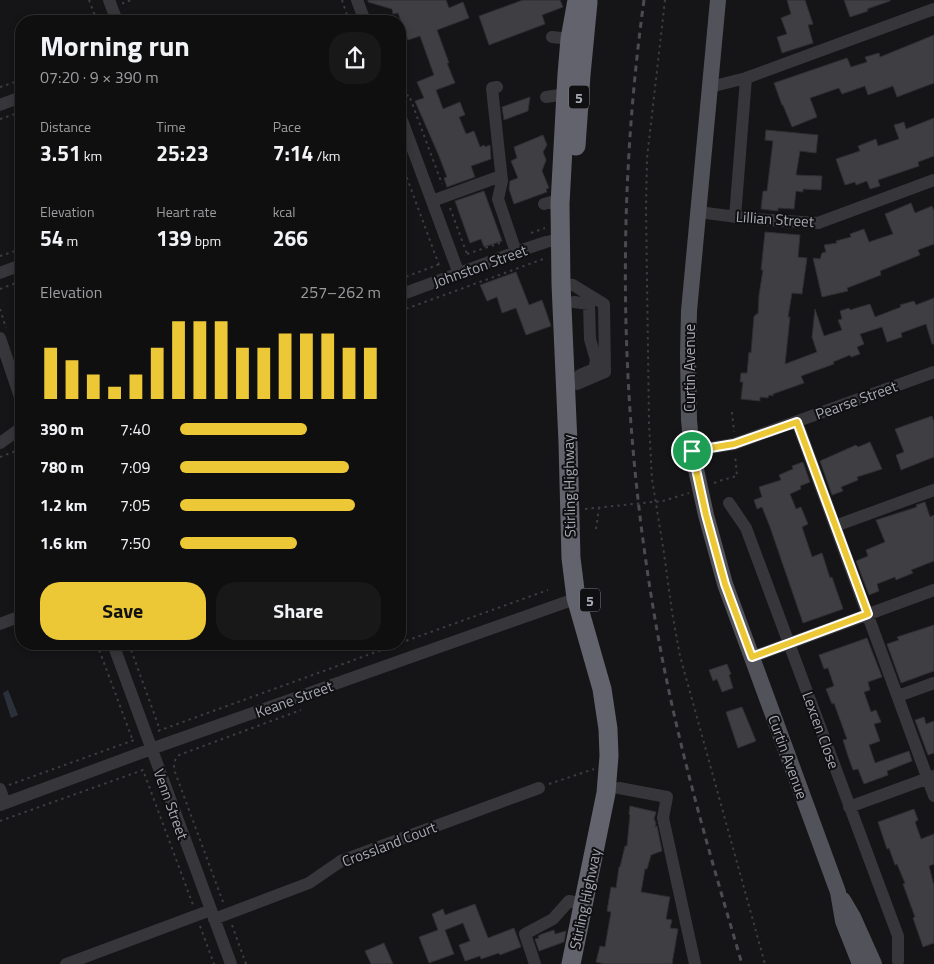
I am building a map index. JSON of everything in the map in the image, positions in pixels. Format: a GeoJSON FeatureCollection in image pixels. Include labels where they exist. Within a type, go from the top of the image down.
{"type":"FeatureCollection","features":[{"type":"Feature","properties":{"kind":"highway","name":"Stirling Highway"},"geometry":{"type":"LineString","coordinates":[[569,290],[552,204],[566,94],[561,38],[577,0]]}},
{"type":"Feature","properties":{"kind":"highway","name":"Stirling Highway"},"geometry":{"type":"LineString","coordinates":[[583,964],[622,766],[622,742],[614,686],[582,596],[571,558],[573,380],[569,290],[574,178],[586,10],[589,0]]}},
{"type":"Feature","properties":{"kind":"highway","name":"Stirling Highway"},"geometry":{"type":"LineString","coordinates":[[571,964],[606,793],[609,756],[608,729],[602,689],[582,596]]}},
{"type":"Feature","properties":{"kind":"main road","name":"Curtin Avenue"},"geometry":{"type":"LineString","coordinates":[[718,0],[689,311],[688,407],[692,451],[706,515],[725,584],[838,892],[843,921],[860,964]]}},
{"type":"Feature","properties":{"kind":"main road","name":"Curtin Avenue"},"geometry":{"type":"LineString","coordinates":[[838,892],[853,916],[874,964]]}},
{"type":"Feature","properties":{"kind":"street"},"geometry":{"type":"LineString","coordinates":[[109,0],[115,15]]}},
{"type":"Feature","properties":{"kind":"street"},"geometry":{"type":"LineString","coordinates":[[357,0],[363,15]]}},
{"type":"Feature","properties":{"kind":"street"},"geometry":{"type":"LineString","coordinates":[[710,87],[746,78],[934,9]]}},
{"type":"Feature","properties":{"kind":"street"},"geometry":{"type":"LineString","coordinates":[[735,217],[746,78]]}},
{"type":"Feature","properties":{"kind":"street"},"geometry":{"type":"LineString","coordinates":[[496,86],[492,88],[502,181],[498,199],[516,252]]}},
{"type":"Feature","properties":{"kind":"street"},"geometry":{"type":"LineString","coordinates":[[546,97],[566,94]]}},
{"type":"Feature","properties":{"kind":"street"},"geometry":{"type":"LineString","coordinates":[[0,105],[15,99]]}},
{"type":"Feature","properties":{"kind":"street"},"geometry":{"type":"LineString","coordinates":[[406,131],[459,274]]}},
{"type":"Feature","properties":{"kind":"street"},"geometry":{"type":"LineString","coordinates":[[432,201],[501,176]]}},
{"type":"Feature","properties":{"kind":"street","name":"Lillian Street"},"geometry":{"type":"LineString","coordinates":[[698,212],[735,217],[818,223],[934,180]]}},
{"type":"Feature","properties":{"kind":"street","name":"Johnston Street"},"geometry":{"type":"LineString","coordinates":[[406,293],[516,252],[560,239]]}},
{"type":"Feature","properties":{"kind":"street"},"geometry":{"type":"LineString","coordinates":[[0,272],[15,267]]}},
{"type":"Feature","properties":{"kind":"street"},"geometry":{"type":"LineString","coordinates":[[569,290],[604,304],[605,372],[573,380]]}},
{"type":"Feature","properties":{"kind":"street"},"geometry":{"type":"LineString","coordinates":[[0,338],[15,382]]}},
{"type":"Feature","properties":{"kind":"street","name":"Pearse Street"},"geometry":{"type":"LineString","coordinates":[[692,451],[734,444],[934,372]]}},
{"type":"Feature","properties":{"kind":"street"},"geometry":{"type":"LineString","coordinates":[[797,422],[898,696],[931,778],[934,796]]}},
{"type":"Feature","properties":{"kind":"street"},"geometry":{"type":"LineString","coordinates":[[0,443],[15,432]]}},
{"type":"Feature","properties":{"kind":"street"},"geometry":{"type":"LineString","coordinates":[[0,443],[15,439]]}},
{"type":"Feature","properties":{"kind":"street"},"geometry":{"type":"LineString","coordinates":[[835,526],[934,490]]}},
{"type":"Feature","properties":{"kind":"street","name":"Lexcen Close"},"geometry":{"type":"LineString","coordinates":[[729,503],[746,528],[898,936],[898,960]]}},
{"type":"Feature","properties":{"kind":"street"},"geometry":{"type":"LineString","coordinates":[[752,657],[934,590]]}},
{"type":"Feature","properties":{"kind":"street","name":"Keane Street"},"geometry":{"type":"LineString","coordinates":[[2,804],[582,596]]}},
{"type":"Feature","properties":{"kind":"street"},"geometry":{"type":"LineString","coordinates":[[0,624],[15,618]]}},
{"type":"Feature","properties":{"kind":"street","name":"Venn Street"},"geometry":{"type":"LineString","coordinates":[[115,650],[231,964]]}},
{"type":"Feature","properties":{"kind":"street"},"geometry":{"type":"LineString","coordinates":[[898,696],[934,682]]}},
{"type":"Feature","properties":{"kind":"street"},"geometry":{"type":"LineString","coordinates":[[849,807],[931,778]]}},
{"type":"Feature","properties":{"kind":"street"},"geometry":{"type":"LineString","coordinates":[[2,804],[5,787]]}},
{"type":"Feature","properties":{"kind":"street","name":"Crossland Court"},"geometry":{"type":"LineString","coordinates":[[66,964],[197,916],[213,914],[309,883],[341,861],[539,788]]}},
{"type":"Feature","properties":{"kind":"street"},"geometry":{"type":"LineString","coordinates":[[619,788],[666,798],[663,818],[695,964]]}},
{"type":"Feature","properties":{"kind":"street"},"geometry":{"type":"LineString","coordinates":[[535,964],[525,934],[553,919],[569,901],[584,904]]}},
{"type":"Feature","properties":{"kind":"path"},"geometry":{"type":"LineString","coordinates":[[90,0],[95,15]]}},
{"type":"Feature","properties":{"kind":"path"},"geometry":{"type":"LineString","coordinates":[[123,3],[132,0]]}},
{"type":"Feature","properties":{"kind":"path"},"geometry":{"type":"LineString","coordinates":[[342,0],[348,15]]}},
{"type":"Feature","properties":{"kind":"path"},"geometry":{"type":"LineString","coordinates":[[665,0],[647,158],[649,423],[652,479],[680,656],[765,964]]}},
{"type":"Feature","properties":{"kind":"path"},"geometry":{"type":"LineString","coordinates":[[0,87],[15,82]]}},
{"type":"Feature","properties":{"kind":"path"},"geometry":{"type":"LineString","coordinates":[[406,96],[409,95],[467,254],[462,256]]}},
{"type":"Feature","properties":{"kind":"path"},"geometry":{"type":"LineString","coordinates":[[0,120],[15,114]]}},
{"type":"Feature","properties":{"kind":"path"},"geometry":{"type":"LineString","coordinates":[[406,175],[439,265]]}},
{"type":"Feature","properties":{"kind":"path"},"geometry":{"type":"LineString","coordinates":[[0,256],[15,251]]}},
{"type":"Feature","properties":{"kind":"path"},"geometry":{"type":"LineString","coordinates":[[406,309],[548,258]]}},
{"type":"Feature","properties":{"kind":"path"},"geometry":{"type":"LineString","coordinates":[[406,277],[445,262]]}},
{"type":"Feature","properties":{"kind":"path"},"geometry":{"type":"LineString","coordinates":[[0,289],[15,283]]}},
{"type":"Feature","properties":{"kind":"path"},"geometry":{"type":"LineString","coordinates":[[732,412],[734,437]]}},
{"type":"Feature","properties":{"kind":"path"},"geometry":{"type":"LineString","coordinates":[[714,483],[737,476],[735,450]]}},
{"type":"Feature","properties":{"kind":"path"},"geometry":{"type":"LineString","coordinates":[[0,457],[15,451]]}},
{"type":"Feature","properties":{"kind":"path"},"geometry":{"type":"LineString","coordinates":[[582,510],[663,501],[688,493]]}},
{"type":"Feature","properties":{"kind":"path"},"geometry":{"type":"LineString","coordinates":[[596,529],[599,508]]}},
{"type":"Feature","properties":{"kind":"path"},"geometry":{"type":"LineString","coordinates":[[406,641],[548,590]]}},
{"type":"Feature","properties":{"kind":"path"},"geometry":{"type":"LineString","coordinates":[[99,650],[214,964]]}},
{"type":"Feature","properties":{"kind":"path"},"geometry":{"type":"LineString","coordinates":[[131,650],[160,730]]}},
{"type":"Feature","properties":{"kind":"path"},"geometry":{"type":"LineString","coordinates":[[5,787],[380,650]]}},
{"type":"Feature","properties":{"kind":"path"},"geometry":{"type":"LineString","coordinates":[[225,907],[175,772],[176,758],[179,755],[304,708]]}},
{"type":"Feature","properties":{"kind":"path"},"geometry":{"type":"LineString","coordinates":[[539,788],[590,769],[595,769]]}},
{"type":"Feature","properties":{"kind":"path"},"geometry":{"type":"LineString","coordinates":[[0,821],[143,770]]}},
{"type":"Feature","properties":{"kind":"path"},"geometry":{"type":"LineString","coordinates":[[230,918],[246,964]]}},
{"type":"Feature","properties":{"kind":"shaded area"},"geometry":{"type":"Polygon","coordinates":[[[8,690],[18,715],[11,718],[3,693],[8,690]]]}},
{"type":"Feature","properties":{"kind":"building"},"geometry":{"type":"Polygon","coordinates":[[[368,0],[446,0],[449,8],[463,2],[469,18],[437,30],[455,83],[436,90],[443,109],[460,102],[465,115],[459,117],[466,134],[474,131],[480,147],[490,145],[491,159],[471,166],[475,177],[447,187],[444,178],[447,177],[415,101],[424,98],[417,82],[434,75],[420,36],[408,40],[406,35],[406,15],[393,14],[392,9],[368,2],[368,0]]]}},
{"type":"Feature","properties":{"kind":"building"},"geometry":{"type":"Polygon","coordinates":[[[523,0],[560,0],[563,7],[542,15],[545,24],[489,45],[479,16],[523,0]]]}},
{"type":"Feature","properties":{"kind":"building"},"geometry":{"type":"Polygon","coordinates":[[[787,0],[805,0],[813,24],[808,25],[813,43],[782,53],[777,37],[787,34],[781,18],[791,14],[787,0]]]}},
{"type":"Feature","properties":{"kind":"building"},"geometry":{"type":"Polygon","coordinates":[[[844,0],[890,0],[890,1],[850,17],[844,0]]]}},
{"type":"Feature","properties":{"kind":"building"},"geometry":{"type":"Polygon","coordinates":[[[934,35],[934,83],[897,97],[893,86],[868,95],[865,86],[842,94],[839,88],[810,98],[817,117],[792,127],[774,83],[847,58],[851,67],[867,62],[865,57],[879,53],[880,57],[934,35]]]}},
{"type":"Feature","properties":{"kind":"building"},"geometry":{"type":"Polygon","coordinates":[[[530,97],[528,111],[504,120],[502,107],[530,97]]]}},
{"type":"Feature","properties":{"kind":"building"},"geometry":{"type":"Polygon","coordinates":[[[934,118],[934,156],[918,162],[919,166],[878,180],[880,186],[870,189],[867,181],[856,185],[855,182],[845,185],[836,159],[860,151],[858,146],[876,139],[878,146],[899,139],[894,125],[904,122],[906,129],[934,118]]]}},
{"type":"Feature","properties":{"kind":"building"},"geometry":{"type":"Polygon","coordinates":[[[766,130],[818,135],[816,153],[800,151],[796,175],[822,176],[821,190],[803,189],[803,192],[796,191],[794,209],[778,208],[778,211],[761,209],[763,191],[767,191],[773,141],[765,140],[766,130]]]}},
{"type":"Feature","properties":{"kind":"building"},"geometry":{"type":"Polygon","coordinates":[[[543,135],[547,145],[543,152],[546,160],[542,171],[549,188],[546,189],[547,192],[514,204],[509,189],[510,181],[518,178],[511,161],[517,158],[514,147],[543,135]]]}},
{"type":"Feature","properties":{"kind":"building"},"geometry":{"type":"Polygon","coordinates":[[[484,191],[502,241],[484,247],[481,239],[470,243],[455,201],[484,191]]]}},
{"type":"Feature","properties":{"kind":"building"},"geometry":{"type":"Polygon","coordinates":[[[911,203],[915,213],[932,206],[934,211],[934,244],[918,250],[920,255],[880,271],[881,275],[847,288],[848,291],[822,297],[813,258],[820,259],[822,253],[826,252],[824,245],[837,243],[836,241],[851,237],[850,234],[864,229],[869,242],[893,234],[885,214],[911,203]]]}},
{"type":"Feature","properties":{"kind":"building"},"geometry":{"type":"Polygon","coordinates":[[[765,232],[800,235],[798,257],[807,258],[802,294],[792,293],[788,317],[790,317],[785,364],[817,352],[812,337],[815,309],[824,336],[842,330],[838,320],[842,319],[840,311],[870,304],[875,317],[901,307],[900,305],[914,301],[916,305],[934,298],[934,344],[932,344],[926,324],[901,333],[902,337],[887,342],[882,327],[860,334],[864,344],[857,347],[860,354],[851,357],[850,355],[833,362],[834,364],[801,376],[804,383],[773,394],[773,396],[769,395],[768,398],[760,397],[760,401],[741,399],[743,382],[740,382],[741,373],[747,373],[749,352],[751,353],[754,316],[758,314],[765,232]]]}},
{"type":"Feature","properties":{"kind":"building"},"geometry":{"type":"Polygon","coordinates":[[[516,272],[529,305],[542,300],[551,326],[526,335],[516,308],[502,313],[497,297],[487,301],[480,285],[516,272]]]}},
{"type":"Feature","properties":{"kind":"building"},"geometry":{"type":"Polygon","coordinates":[[[932,416],[934,422],[934,457],[901,470],[896,455],[904,452],[895,429],[932,416]]]}},
{"type":"Feature","properties":{"kind":"building"},"geometry":{"type":"Polygon","coordinates":[[[870,442],[882,469],[857,477],[858,480],[841,487],[843,491],[832,495],[820,461],[856,445],[858,447],[870,442]]]}},
{"type":"Feature","properties":{"kind":"building"},"geometry":{"type":"Polygon","coordinates":[[[803,462],[810,482],[800,486],[801,489],[790,494],[796,509],[801,507],[808,524],[802,527],[812,557],[822,553],[843,609],[803,623],[770,527],[762,507],[757,509],[754,500],[762,497],[759,487],[781,480],[779,475],[793,469],[792,466],[803,462]]]}},
{"type":"Feature","properties":{"kind":"building"},"geometry":{"type":"Polygon","coordinates":[[[925,502],[930,517],[934,515],[934,561],[911,570],[913,573],[896,580],[895,577],[877,584],[879,591],[869,595],[856,561],[868,556],[866,550],[885,542],[876,520],[917,507],[916,505],[925,502]]]}},
{"type":"Feature","properties":{"kind":"building"},"geometry":{"type":"Polygon","coordinates":[[[934,625],[934,671],[901,683],[887,644],[899,640],[897,637],[934,625]]]}},
{"type":"Feature","properties":{"kind":"building"},"geometry":{"type":"Polygon","coordinates":[[[867,638],[882,677],[868,682],[870,690],[864,692],[871,712],[876,710],[881,722],[874,724],[880,741],[869,745],[875,763],[909,751],[912,761],[887,771],[888,775],[864,784],[858,769],[853,770],[848,756],[843,740],[847,739],[834,703],[832,704],[826,689],[834,686],[828,668],[824,669],[819,655],[867,638]]]}},
{"type":"Feature","properties":{"kind":"building"},"geometry":{"type":"Polygon","coordinates":[[[727,664],[733,688],[722,692],[717,679],[713,681],[709,670],[727,664]]]}},
{"type":"Feature","properties":{"kind":"building"},"geometry":{"type":"Polygon","coordinates":[[[742,707],[756,741],[738,748],[726,712],[742,707]]]}},
{"type":"Feature","properties":{"kind":"building"},"geometry":{"type":"Polygon","coordinates":[[[924,717],[926,724],[934,721],[934,753],[928,755],[915,720],[924,717]]]}},
{"type":"Feature","properties":{"kind":"building"},"geometry":{"type":"Polygon","coordinates":[[[630,806],[656,812],[654,819],[655,827],[657,826],[662,851],[651,855],[647,869],[645,869],[641,892],[670,897],[666,919],[672,920],[670,928],[678,929],[672,964],[604,964],[596,962],[600,946],[605,947],[611,912],[607,911],[611,887],[616,888],[619,867],[625,846],[627,846],[630,806]]]}},
{"type":"Feature","properties":{"kind":"building"},"geometry":{"type":"Polygon","coordinates":[[[914,809],[918,820],[915,822],[921,839],[934,834],[934,864],[929,866],[934,886],[934,943],[923,947],[903,884],[905,883],[897,864],[895,865],[889,848],[887,849],[878,822],[914,809]]]}},
{"type":"Feature","properties":{"kind":"building"},"geometry":{"type":"Polygon","coordinates":[[[475,904],[488,938],[514,928],[521,947],[500,955],[499,953],[481,959],[480,956],[465,961],[459,945],[470,941],[463,923],[445,930],[454,954],[429,963],[419,937],[438,930],[432,914],[443,909],[445,915],[475,904]]]}},
{"type":"Feature","properties":{"kind":"building"},"geometry":{"type":"Polygon","coordinates":[[[554,930],[555,934],[566,931],[564,942],[539,951],[535,939],[539,938],[538,936],[542,934],[554,930]]]}},
{"type":"Feature","properties":{"kind":"building"},"geometry":{"type":"Polygon","coordinates":[[[384,943],[393,964],[371,964],[365,951],[384,943]]]}},
{"type":"Feature","properties":{"kind":"railway"},"geometry":{"type":"LineString","coordinates":[[644,0],[635,79],[626,239],[629,398],[636,478],[645,557],[658,636],[675,719],[718,882],[742,964]]}},
{"type":"Feature","properties":{"kind":"route"},"geometry":{"type":"LineString","coordinates":[[797,422],[868,614],[752,657],[725,584],[706,515],[692,451],[734,444],[797,422]]}}]}
